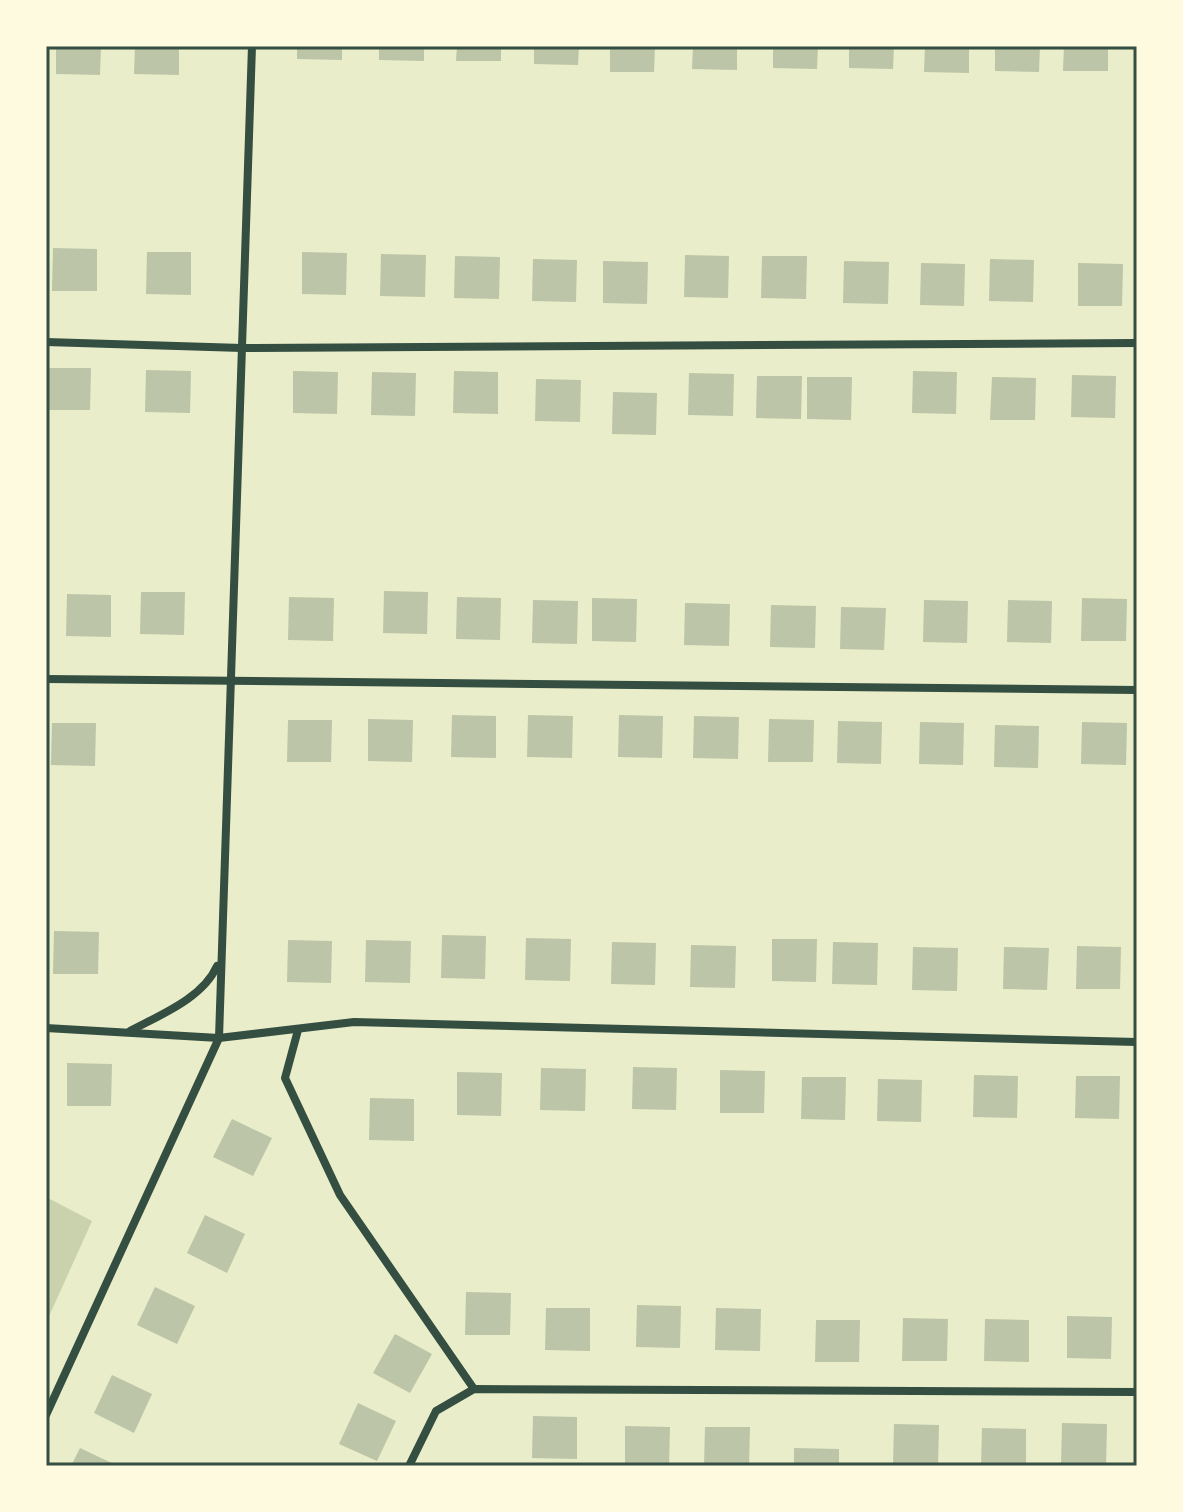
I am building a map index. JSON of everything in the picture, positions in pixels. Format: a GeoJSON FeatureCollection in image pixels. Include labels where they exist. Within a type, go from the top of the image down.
{"type":"FeatureCollection","features":[{"type":"Feature","properties":{"kind":"street"},"geometry":{"type":"LineString","coordinates":[[46,1415],[219,1038],[219,962],[252,46]]}},
{"type":"Feature","properties":{"kind":"street"},"geometry":{"type":"LineString","coordinates":[[46,342],[242,348],[1137,343]]}},
{"type":"Feature","properties":{"kind":"street"},"geometry":{"type":"LineString","coordinates":[[46,679],[1137,690]]}},
{"type":"Feature","properties":{"kind":"street"},"geometry":{"type":"LineString","coordinates":[[130,1031],[196,992],[211,979],[219,962]]}},
{"type":"Feature","properties":{"kind":"street"},"geometry":{"type":"LineString","coordinates":[[46,1028],[219,1038],[354,1022],[1137,1042]]}},
{"type":"Feature","properties":{"kind":"street"},"geometry":{"type":"LineString","coordinates":[[298,1030],[285,1078],[340,1195],[474,1389]]}},
{"type":"Feature","properties":{"kind":"street"},"geometry":{"type":"LineString","coordinates":[[409,1466],[436,1411],[474,1389],[1137,1392]]}},
{"type":"Feature","properties":{"kind":"green space"},"geometry":{"type":"Polygon","coordinates":[[[46,1197],[92,1221],[46,1323],[46,1197]]]}},
{"type":"Feature","properties":{"kind":"building"},"geometry":{"type":"Polygon","coordinates":[[[56,46],[101,46],[100,75],[56,74],[56,46]]]}},
{"type":"Feature","properties":{"kind":"building"},"geometry":{"type":"Polygon","coordinates":[[[135,46],[179,46],[179,75],[134,74],[135,46]]]}},
{"type":"Feature","properties":{"kind":"building"},"geometry":{"type":"Polygon","coordinates":[[[297,46],[342,46],[342,60],[297,59],[297,46]]]}},
{"type":"Feature","properties":{"kind":"building"},"geometry":{"type":"Polygon","coordinates":[[[379,46],[424,46],[424,61],[379,60],[379,46]]]}},
{"type":"Feature","properties":{"kind":"building"},"geometry":{"type":"Polygon","coordinates":[[[457,46],[501,46],[501,61],[456,61],[457,46]]]}},
{"type":"Feature","properties":{"kind":"building"},"geometry":{"type":"Polygon","coordinates":[[[534,46],[579,46],[578,65],[534,64],[534,46]]]}},
{"type":"Feature","properties":{"kind":"building"},"geometry":{"type":"Polygon","coordinates":[[[610,46],[655,46],[654,72],[610,72],[610,46]]]}},
{"type":"Feature","properties":{"kind":"building"},"geometry":{"type":"Polygon","coordinates":[[[693,46],[737,46],[737,70],[692,69],[693,46]]]}},
{"type":"Feature","properties":{"kind":"building"},"geometry":{"type":"Polygon","coordinates":[[[773,46],[818,46],[817,69],[773,68],[773,46]]]}},
{"type":"Feature","properties":{"kind":"building"},"geometry":{"type":"Polygon","coordinates":[[[849,46],[894,46],[893,69],[849,68],[849,46]]]}},
{"type":"Feature","properties":{"kind":"building"},"geometry":{"type":"Polygon","coordinates":[[[925,46],[969,46],[969,73],[924,72],[925,46]]]}},
{"type":"Feature","properties":{"kind":"building"},"geometry":{"type":"Polygon","coordinates":[[[995,46],[1040,46],[1039,72],[995,71],[995,46]]]}},
{"type":"Feature","properties":{"kind":"building"},"geometry":{"type":"Polygon","coordinates":[[[1064,46],[1108,46],[1108,71],[1063,71],[1064,46]]]}},
{"type":"Feature","properties":{"kind":"building"},"geometry":{"type":"Polygon","coordinates":[[[53,248],[97,249],[97,291],[52,291],[53,248]]]}},
{"type":"Feature","properties":{"kind":"building"},"geometry":{"type":"Polygon","coordinates":[[[147,252],[191,252],[191,295],[146,294],[147,252]]]}},
{"type":"Feature","properties":{"kind":"building"},"geometry":{"type":"Polygon","coordinates":[[[302,252],[347,253],[346,295],[302,294],[302,252]]]}},
{"type":"Feature","properties":{"kind":"building"},"geometry":{"type":"Polygon","coordinates":[[[381,254],[426,255],[425,297],[380,296],[381,254]]]}},
{"type":"Feature","properties":{"kind":"building"},"geometry":{"type":"Polygon","coordinates":[[[685,255],[729,256],[728,298],[684,297],[685,255]]]}},
{"type":"Feature","properties":{"kind":"building"},"geometry":{"type":"Polygon","coordinates":[[[455,256],[500,257],[499,299],[454,298],[455,256]]]}},
{"type":"Feature","properties":{"kind":"building"},"geometry":{"type":"Polygon","coordinates":[[[762,256],[807,256],[806,299],[761,298],[762,256]]]}},
{"type":"Feature","properties":{"kind":"building"},"geometry":{"type":"Polygon","coordinates":[[[533,259],[577,260],[576,302],[532,301],[533,259]]]}},
{"type":"Feature","properties":{"kind":"building"},"geometry":{"type":"Polygon","coordinates":[[[990,259],[1034,260],[1033,302],[989,301],[990,259]]]}},
{"type":"Feature","properties":{"kind":"building"},"geometry":{"type":"Polygon","coordinates":[[[603,261],[648,262],[647,304],[603,303],[603,261]]]}},
{"type":"Feature","properties":{"kind":"building"},"geometry":{"type":"Polygon","coordinates":[[[844,261],[889,262],[888,304],[843,303],[844,261]]]}},
{"type":"Feature","properties":{"kind":"building"},"geometry":{"type":"Polygon","coordinates":[[[921,263],[965,264],[964,306],[920,305],[921,263]]]}},
{"type":"Feature","properties":{"kind":"building"},"geometry":{"type":"Polygon","coordinates":[[[1078,263],[1123,264],[1122,306],[1078,306],[1078,263]]]}},
{"type":"Feature","properties":{"kind":"building"},"geometry":{"type":"Polygon","coordinates":[[[47,368],[91,368],[90,410],[46,410],[47,368]]]}},
{"type":"Feature","properties":{"kind":"building"},"geometry":{"type":"Polygon","coordinates":[[[146,370],[191,371],[190,413],[145,412],[146,370]]]}},
{"type":"Feature","properties":{"kind":"building"},"geometry":{"type":"Polygon","coordinates":[[[293,371],[338,372],[337,414],[293,413],[293,371]]]}},
{"type":"Feature","properties":{"kind":"building"},"geometry":{"type":"Polygon","coordinates":[[[454,371],[498,372],[498,414],[453,413],[454,371]]]}},
{"type":"Feature","properties":{"kind":"building"},"geometry":{"type":"Polygon","coordinates":[[[913,371],[957,372],[956,414],[912,413],[913,371]]]}},
{"type":"Feature","properties":{"kind":"building"},"geometry":{"type":"Polygon","coordinates":[[[372,372],[416,373],[415,416],[371,415],[372,372]]]}},
{"type":"Feature","properties":{"kind":"building"},"geometry":{"type":"Polygon","coordinates":[[[689,373],[734,374],[733,416],[688,415],[689,373]]]}},
{"type":"Feature","properties":{"kind":"building"},"geometry":{"type":"Polygon","coordinates":[[[1072,375],[1116,376],[1115,418],[1071,417],[1072,375]]]}},
{"type":"Feature","properties":{"kind":"building"},"geometry":{"type":"Polygon","coordinates":[[[757,376],[802,376],[801,419],[756,418],[757,376]]]}},
{"type":"Feature","properties":{"kind":"building"},"geometry":{"type":"Polygon","coordinates":[[[807,377],[852,377],[851,420],[807,419],[807,377]]]}},
{"type":"Feature","properties":{"kind":"building"},"geometry":{"type":"Polygon","coordinates":[[[992,377],[1036,378],[1035,420],[990,420],[992,377]]]}},
{"type":"Feature","properties":{"kind":"building"},"geometry":{"type":"Polygon","coordinates":[[[536,379],[581,380],[580,422],[535,421],[536,379]]]}},
{"type":"Feature","properties":{"kind":"building"},"geometry":{"type":"Polygon","coordinates":[[[613,392],[657,393],[656,435],[612,434],[613,392]]]}},
{"type":"Feature","properties":{"kind":"building"},"geometry":{"type":"Polygon","coordinates":[[[384,591],[428,592],[427,634],[383,633],[384,591]]]}},
{"type":"Feature","properties":{"kind":"building"},"geometry":{"type":"Polygon","coordinates":[[[141,592],[185,592],[184,635],[140,634],[141,592]]]}},
{"type":"Feature","properties":{"kind":"building"},"geometry":{"type":"Polygon","coordinates":[[[67,594],[111,595],[111,637],[66,636],[67,594]]]}},
{"type":"Feature","properties":{"kind":"building"},"geometry":{"type":"Polygon","coordinates":[[[289,597],[334,598],[333,641],[288,640],[289,597]]]}},
{"type":"Feature","properties":{"kind":"building"},"geometry":{"type":"Polygon","coordinates":[[[457,597],[501,598],[500,640],[456,639],[457,597]]]}},
{"type":"Feature","properties":{"kind":"building"},"geometry":{"type":"Polygon","coordinates":[[[592,598],[637,599],[636,642],[592,641],[592,598]]]}},
{"type":"Feature","properties":{"kind":"building"},"geometry":{"type":"Polygon","coordinates":[[[1082,598],[1127,599],[1126,641],[1081,641],[1082,598]]]}},
{"type":"Feature","properties":{"kind":"building"},"geometry":{"type":"Polygon","coordinates":[[[533,600],[578,601],[577,644],[532,643],[533,600]]]}},
{"type":"Feature","properties":{"kind":"building"},"geometry":{"type":"Polygon","coordinates":[[[924,600],[968,601],[967,643],[923,642],[924,600]]]}},
{"type":"Feature","properties":{"kind":"building"},"geometry":{"type":"Polygon","coordinates":[[[1008,600],[1052,601],[1051,643],[1007,642],[1008,600]]]}},
{"type":"Feature","properties":{"kind":"building"},"geometry":{"type":"Polygon","coordinates":[[[685,603],[730,604],[729,646],[684,645],[685,603]]]}},
{"type":"Feature","properties":{"kind":"building"},"geometry":{"type":"Polygon","coordinates":[[[771,605],[816,606],[815,648],[770,647],[771,605]]]}},
{"type":"Feature","properties":{"kind":"building"},"geometry":{"type":"Polygon","coordinates":[[[841,607],[886,608],[884,650],[840,649],[841,607]]]}},
{"type":"Feature","properties":{"kind":"building"},"geometry":{"type":"Polygon","coordinates":[[[452,715],[496,716],[496,758],[451,757],[452,715]]]}},
{"type":"Feature","properties":{"kind":"building"},"geometry":{"type":"Polygon","coordinates":[[[528,715],[573,716],[572,758],[527,757],[528,715]]]}},
{"type":"Feature","properties":{"kind":"building"},"geometry":{"type":"Polygon","coordinates":[[[619,715],[663,716],[662,758],[618,757],[619,715]]]}},
{"type":"Feature","properties":{"kind":"building"},"geometry":{"type":"Polygon","coordinates":[[[694,716],[739,717],[738,759],[693,758],[694,716]]]}},
{"type":"Feature","properties":{"kind":"building"},"geometry":{"type":"Polygon","coordinates":[[[368,719],[413,720],[412,762],[368,761],[368,719]]]}},
{"type":"Feature","properties":{"kind":"building"},"geometry":{"type":"Polygon","coordinates":[[[769,719],[814,720],[813,762],[768,762],[769,719]]]}},
{"type":"Feature","properties":{"kind":"building"},"geometry":{"type":"Polygon","coordinates":[[[288,720],[332,720],[331,762],[287,762],[288,720]]]}},
{"type":"Feature","properties":{"kind":"building"},"geometry":{"type":"Polygon","coordinates":[[[838,721],[882,722],[881,764],[837,763],[838,721]]]}},
{"type":"Feature","properties":{"kind":"building"},"geometry":{"type":"Polygon","coordinates":[[[920,722],[964,723],[963,765],[919,764],[920,722]]]}},
{"type":"Feature","properties":{"kind":"building"},"geometry":{"type":"Polygon","coordinates":[[[1082,722],[1127,723],[1126,765],[1081,764],[1082,722]]]}},
{"type":"Feature","properties":{"kind":"building"},"geometry":{"type":"Polygon","coordinates":[[[52,723],[96,723],[95,766],[51,765],[52,723]]]}},
{"type":"Feature","properties":{"kind":"building"},"geometry":{"type":"Polygon","coordinates":[[[995,725],[1039,726],[1038,768],[994,767],[995,725]]]}},
{"type":"Feature","properties":{"kind":"building"},"geometry":{"type":"Polygon","coordinates":[[[54,931],[99,932],[98,974],[53,974],[54,931]]]}},
{"type":"Feature","properties":{"kind":"building"},"geometry":{"type":"Polygon","coordinates":[[[442,935],[486,936],[485,979],[441,978],[442,935]]]}},
{"type":"Feature","properties":{"kind":"building"},"geometry":{"type":"Polygon","coordinates":[[[526,938],[571,939],[570,981],[525,980],[526,938]]]}},
{"type":"Feature","properties":{"kind":"building"},"geometry":{"type":"Polygon","coordinates":[[[772,939],[817,939],[816,982],[772,981],[772,939]]]}},
{"type":"Feature","properties":{"kind":"building"},"geometry":{"type":"Polygon","coordinates":[[[288,940],[332,941],[331,983],[287,982],[288,940]]]}},
{"type":"Feature","properties":{"kind":"building"},"geometry":{"type":"Polygon","coordinates":[[[366,940],[411,941],[410,983],[365,982],[366,940]]]}},
{"type":"Feature","properties":{"kind":"building"},"geometry":{"type":"Polygon","coordinates":[[[612,942],[656,943],[655,985],[611,984],[612,942]]]}},
{"type":"Feature","properties":{"kind":"building"},"geometry":{"type":"Polygon","coordinates":[[[833,942],[878,943],[877,985],[832,984],[833,942]]]}},
{"type":"Feature","properties":{"kind":"building"},"geometry":{"type":"Polygon","coordinates":[[[691,945],[736,946],[735,988],[690,987],[691,945]]]}},
{"type":"Feature","properties":{"kind":"building"},"geometry":{"type":"Polygon","coordinates":[[[1077,946],[1121,947],[1120,989],[1076,989],[1077,946]]]}},
{"type":"Feature","properties":{"kind":"building"},"geometry":{"type":"Polygon","coordinates":[[[913,947],[958,948],[957,991],[912,990],[913,947]]]}},
{"type":"Feature","properties":{"kind":"building"},"geometry":{"type":"Polygon","coordinates":[[[1004,947],[1049,948],[1047,990],[1003,989],[1004,947]]]}},
{"type":"Feature","properties":{"kind":"building"},"geometry":{"type":"Polygon","coordinates":[[[67,1063],[112,1064],[111,1106],[67,1106],[67,1063]]]}},
{"type":"Feature","properties":{"kind":"building"},"geometry":{"type":"Polygon","coordinates":[[[633,1067],[677,1068],[676,1110],[632,1109],[633,1067]]]}},
{"type":"Feature","properties":{"kind":"building"},"geometry":{"type":"Polygon","coordinates":[[[541,1068],[586,1069],[585,1111],[540,1110],[541,1068]]]}},
{"type":"Feature","properties":{"kind":"building"},"geometry":{"type":"Polygon","coordinates":[[[720,1070],[765,1071],[764,1113],[720,1113],[720,1070]]]}},
{"type":"Feature","properties":{"kind":"building"},"geometry":{"type":"Polygon","coordinates":[[[457,1072],[502,1073],[501,1116],[457,1115],[457,1072]]]}},
{"type":"Feature","properties":{"kind":"building"},"geometry":{"type":"Polygon","coordinates":[[[974,1075],[1018,1076],[1017,1118],[973,1117],[974,1075]]]}},
{"type":"Feature","properties":{"kind":"building"},"geometry":{"type":"Polygon","coordinates":[[[1076,1076],[1120,1076],[1119,1119],[1075,1118],[1076,1076]]]}},
{"type":"Feature","properties":{"kind":"building"},"geometry":{"type":"Polygon","coordinates":[[[802,1077],[846,1077],[845,1120],[801,1119],[802,1077]]]}},
{"type":"Feature","properties":{"kind":"building"},"geometry":{"type":"Polygon","coordinates":[[[878,1079],[922,1080],[921,1122],[877,1121],[878,1079]]]}},
{"type":"Feature","properties":{"kind":"building"},"geometry":{"type":"Polygon","coordinates":[[[370,1098],[414,1099],[414,1141],[369,1140],[370,1098]]]}},
{"type":"Feature","properties":{"kind":"building"},"geometry":{"type":"Polygon","coordinates":[[[232,1119],[272,1138],[253,1176],[213,1157],[232,1119]]]}},
{"type":"Feature","properties":{"kind":"building"},"geometry":{"type":"Polygon","coordinates":[[[205,1215],[245,1234],[227,1273],[187,1253],[205,1215]]]}},
{"type":"Feature","properties":{"kind":"building"},"geometry":{"type":"Polygon","coordinates":[[[155,1287],[195,1306],[177,1344],[137,1325],[155,1287]]]}},
{"type":"Feature","properties":{"kind":"building"},"geometry":{"type":"Polygon","coordinates":[[[466,1292],[511,1293],[510,1335],[465,1335],[466,1292]]]}},
{"type":"Feature","properties":{"kind":"building"},"geometry":{"type":"Polygon","coordinates":[[[637,1305],[681,1306],[680,1348],[636,1347],[637,1305]]]}},
{"type":"Feature","properties":{"kind":"building"},"geometry":{"type":"Polygon","coordinates":[[[546,1308],[590,1308],[590,1351],[545,1350],[546,1308]]]}},
{"type":"Feature","properties":{"kind":"building"},"geometry":{"type":"Polygon","coordinates":[[[716,1308],[761,1309],[760,1351],[715,1350],[716,1308]]]}},
{"type":"Feature","properties":{"kind":"building"},"geometry":{"type":"Polygon","coordinates":[[[1067,1316],[1112,1317],[1111,1359],[1067,1358],[1067,1316]]]}},
{"type":"Feature","properties":{"kind":"building"},"geometry":{"type":"Polygon","coordinates":[[[903,1318],[948,1319],[947,1361],[902,1361],[903,1318]]]}},
{"type":"Feature","properties":{"kind":"building"},"geometry":{"type":"Polygon","coordinates":[[[985,1319],[1029,1320],[1029,1362],[984,1361],[985,1319]]]}},
{"type":"Feature","properties":{"kind":"building"},"geometry":{"type":"Polygon","coordinates":[[[816,1320],[860,1320],[859,1362],[815,1362],[816,1320]]]}},
{"type":"Feature","properties":{"kind":"building"},"geometry":{"type":"Polygon","coordinates":[[[395,1334],[432,1354],[410,1393],[373,1373],[395,1334]]]}},
{"type":"Feature","properties":{"kind":"building"},"geometry":{"type":"Polygon","coordinates":[[[112,1375],[152,1394],[134,1433],[94,1413],[112,1375]]]}},
{"type":"Feature","properties":{"kind":"building"},"geometry":{"type":"Polygon","coordinates":[[[358,1403],[396,1421],[377,1461],[339,1444],[358,1403]]]}},
{"type":"Feature","properties":{"kind":"building"},"geometry":{"type":"Polygon","coordinates":[[[533,1416],[577,1417],[577,1459],[532,1458],[533,1416]]]}},
{"type":"Feature","properties":{"kind":"building"},"geometry":{"type":"Polygon","coordinates":[[[1062,1423],[1107,1424],[1106,1466],[1061,1465],[1062,1423]]]}},
{"type":"Feature","properties":{"kind":"building"},"geometry":{"type":"Polygon","coordinates":[[[894,1424],[939,1425],[938,1466],[893,1466],[894,1424]]]}},
{"type":"Feature","properties":{"kind":"building"},"geometry":{"type":"Polygon","coordinates":[[[625,1426],[670,1427],[669,1466],[625,1466],[625,1426]]]}},
{"type":"Feature","properties":{"kind":"building"},"geometry":{"type":"Polygon","coordinates":[[[705,1427],[750,1427],[749,1466],[704,1466],[705,1427]]]}},
{"type":"Feature","properties":{"kind":"building"},"geometry":{"type":"Polygon","coordinates":[[[982,1428],[1026,1429],[1026,1466],[981,1466],[982,1428]]]}},
{"type":"Feature","properties":{"kind":"building"},"geometry":{"type":"Polygon","coordinates":[[[80,1448],[118,1466],[71,1466],[80,1448]]]}},
{"type":"Feature","properties":{"kind":"building"},"geometry":{"type":"Polygon","coordinates":[[[794,1448],[839,1449],[839,1466],[794,1466],[794,1448]]]}}]}
